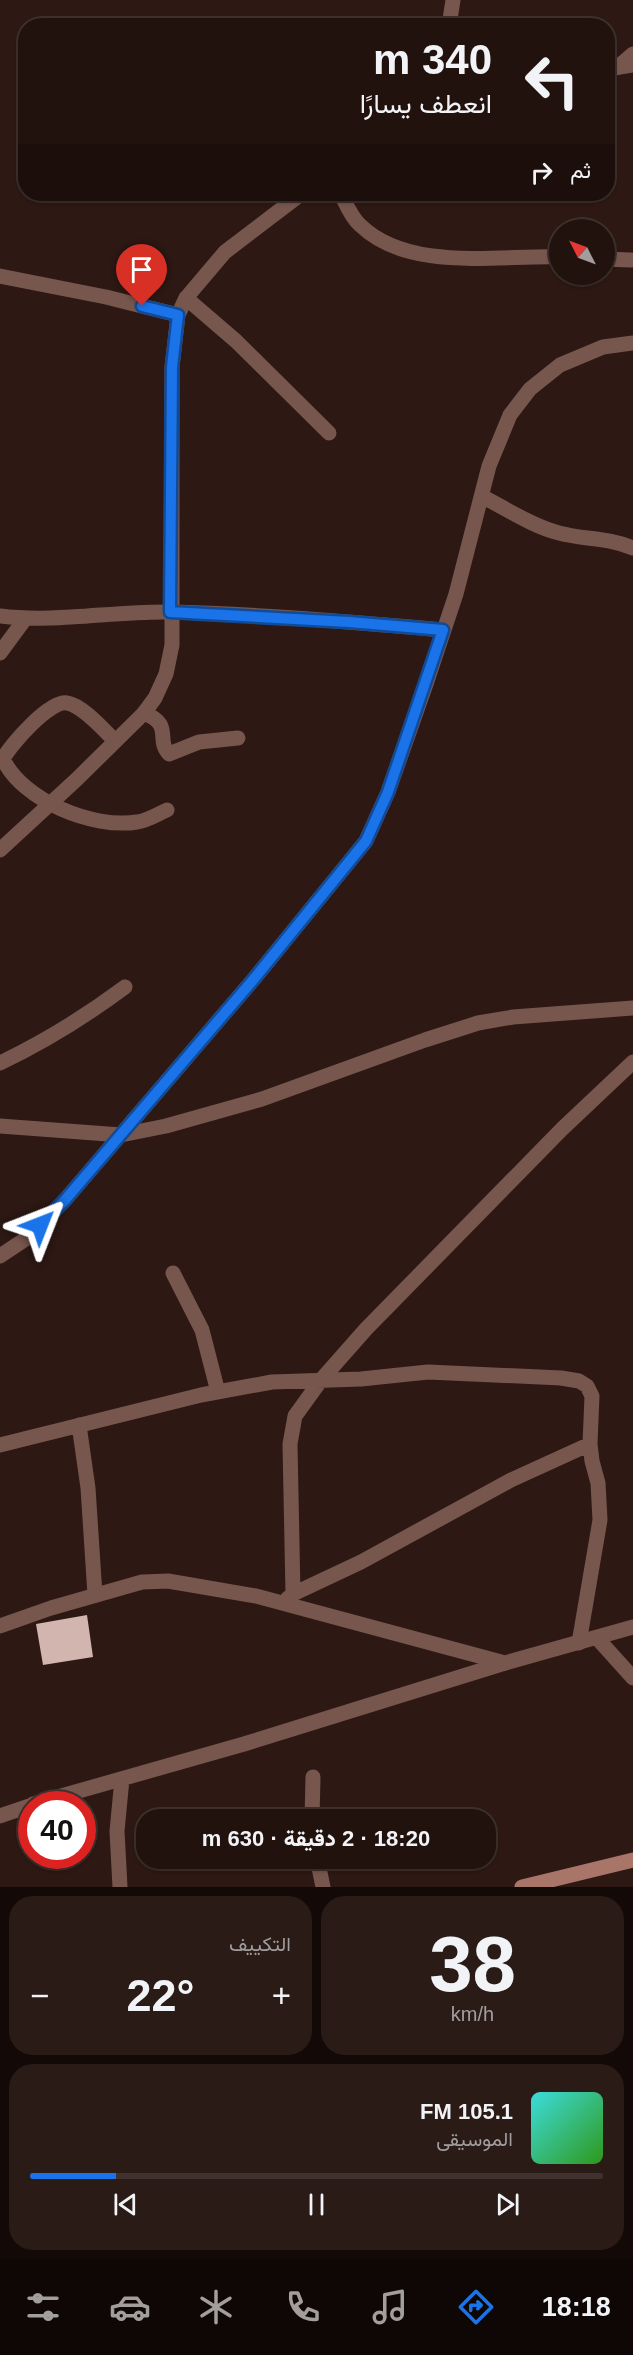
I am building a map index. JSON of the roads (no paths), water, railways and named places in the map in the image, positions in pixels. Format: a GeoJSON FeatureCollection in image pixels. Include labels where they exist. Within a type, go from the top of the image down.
{"type":"FeatureCollection","features":[{"type":"Feature","properties":{"kind":"main road"},"geometry":{"type":"LineString","coordinates":[[522,1887],[633,1860]]}},
{"type":"Feature","properties":{"kind":"street"},"geometry":{"type":"LineString","coordinates":[[451,18],[453,0]]}},
{"type":"Feature","properties":{"kind":"street"},"geometry":{"type":"LineString","coordinates":[[619,67],[633,54]]}},
{"type":"Feature","properties":{"kind":"street"},"geometry":{"type":"LineString","coordinates":[[0,850],[144,713],[166,674],[172,645],[170,612],[172,367],[178,315],[186,298],[225,252],[292,201]]}},
{"type":"Feature","properties":{"kind":"street"},"geometry":{"type":"LineString","coordinates":[[345,201],[358,224],[379,241],[411,253],[452,258],[549,257]]}},
{"type":"Feature","properties":{"kind":"street"},"geometry":{"type":"LineString","coordinates":[[615,259],[631,260]]}},
{"type":"Feature","properties":{"kind":"street"},"geometry":{"type":"LineString","coordinates":[[0,276],[106,297],[178,315]]}},
{"type":"Feature","properties":{"kind":"street"},"geometry":{"type":"LineString","coordinates":[[186,298],[236,341],[329,433]]}},
{"type":"Feature","properties":{"kind":"street"},"geometry":{"type":"LineString","coordinates":[[0,1256],[27,1238],[65,1200],[260,971],[366,841],[388,792],[456,594],[483,497],[489,466],[510,415],[530,388],[560,364],[603,347],[633,343]]}},
{"type":"Feature","properties":{"kind":"street"},"geometry":{"type":"LineString","coordinates":[[483,497],[561,534],[616,541],[633,548]]}},
{"type":"Feature","properties":{"kind":"street"},"geometry":{"type":"LineString","coordinates":[[0,616],[25,619],[131,612],[170,612],[443,630]]}},
{"type":"Feature","properties":{"kind":"street"},"geometry":{"type":"LineString","coordinates":[[0,653],[25,619]]}},
{"type":"Feature","properties":{"kind":"street"},"geometry":{"type":"LineString","coordinates":[[114,741],[81,710],[69,703],[58,704],[42,714],[3,759],[11,774],[50,803],[86,818],[121,824],[140,822],[167,810]]}},
{"type":"Feature","properties":{"kind":"street"},"geometry":{"type":"LineString","coordinates":[[144,713],[159,722],[164,731],[165,749],[169,754],[200,742],[238,738]]}},
{"type":"Feature","properties":{"kind":"street"},"geometry":{"type":"LineString","coordinates":[[0,1063],[33,1048],[100,1006],[125,987]]}},
{"type":"Feature","properties":{"kind":"street"},"geometry":{"type":"LineString","coordinates":[[0,1126],[121,1135],[166,1126],[262,1099],[478,1023],[513,1017],[633,1008]]}},
{"type":"Feature","properties":{"kind":"street"},"geometry":{"type":"LineString","coordinates":[[288,1599],[292,1429],[295,1416],[321,1380],[366,1329],[562,1129],[633,1062]]}},
{"type":"Feature","properties":{"kind":"street"},"geometry":{"type":"LineString","coordinates":[[173,1273],[202,1330],[218,1392]]}},
{"type":"Feature","properties":{"kind":"street"},"geometry":{"type":"LineString","coordinates":[[0,1445],[218,1392],[272,1382],[361,1379],[428,1372],[561,1378],[579,1381],[587,1386],[592,1396],[590,1444],[598,1483],[600,1520],[579,1643]]}},
{"type":"Feature","properties":{"kind":"street"},"geometry":{"type":"LineString","coordinates":[[79,1425],[88,1488],[95,1595]]}},
{"type":"Feature","properties":{"kind":"street"},"geometry":{"type":"LineString","coordinates":[[288,1599],[511,1480],[590,1444]]}},
{"type":"Feature","properties":{"kind":"street"},"geometry":{"type":"LineString","coordinates":[[0,1626],[142,1582],[168,1581],[288,1599],[505,1664]]}},
{"type":"Feature","properties":{"kind":"street"},"geometry":{"type":"LineString","coordinates":[[80,1791],[633,1627]]}},
{"type":"Feature","properties":{"kind":"street"},"geometry":{"type":"LineString","coordinates":[[597,1638],[633,1678]]}},
{"type":"Feature","properties":{"kind":"street"},"geometry":{"type":"LineString","coordinates":[[312,1809],[313,1777]]}},
{"type":"Feature","properties":{"kind":"street"},"geometry":{"type":"LineString","coordinates":[[120,1887],[117,1831],[122,1779]]}},
{"type":"Feature","properties":{"kind":"street"},"geometry":{"type":"LineString","coordinates":[[0,1816],[18,1810]]}},
{"type":"Feature","properties":{"kind":"street"},"geometry":{"type":"LineString","coordinates":[[319,1869],[322,1887]]}}]}
